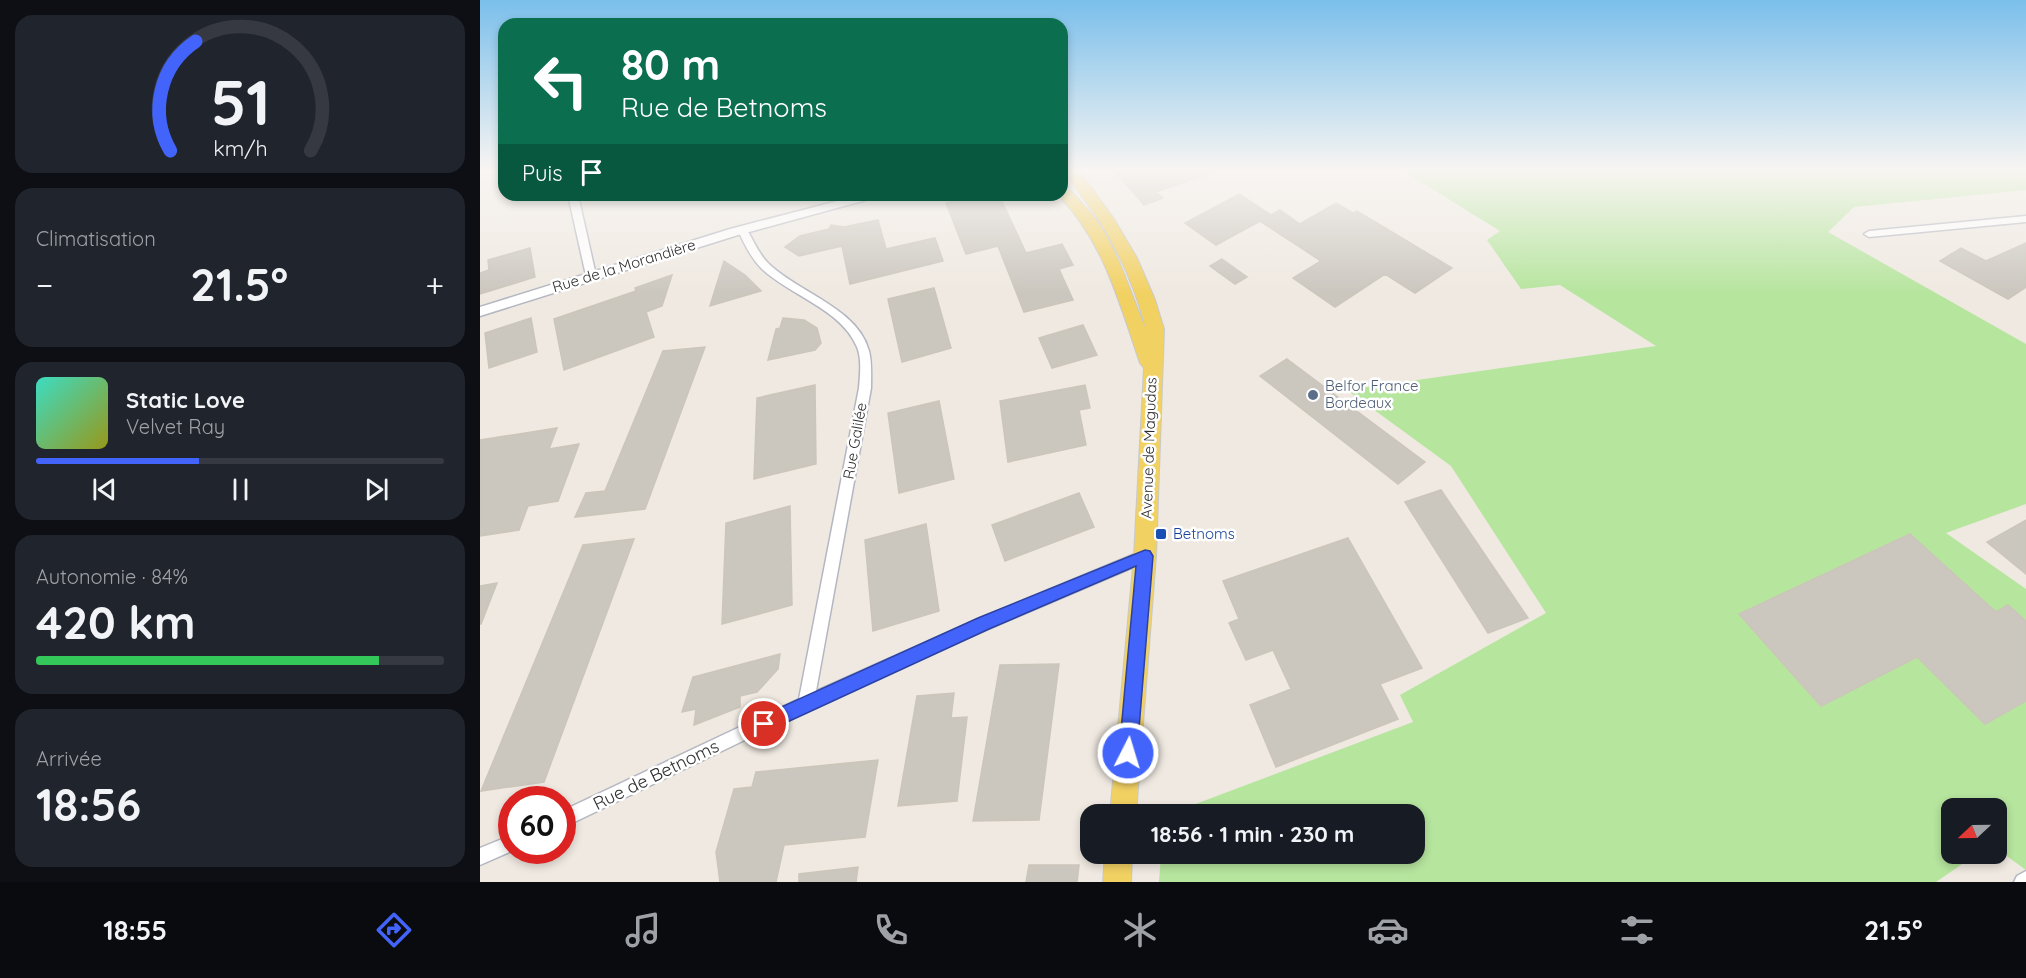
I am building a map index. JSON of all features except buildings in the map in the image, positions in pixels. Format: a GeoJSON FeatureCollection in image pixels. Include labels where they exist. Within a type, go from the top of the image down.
{"type":"FeatureCollection","features":[{"type":"Feature","properties":{"kind":"main road","name":"Avenue de Magudas"},"geometry":{"type":"LineString","coordinates":[[1078,210],[1092,226],[1114,264],[1152,369]]}},
{"type":"Feature","properties":{"kind":"main road","name":"Avenue de Magudas"},"geometry":{"type":"LineString","coordinates":[[1099,210],[1120,242],[1146,296],[1155,329],[1145,556],[1124,804]]}},
{"type":"Feature","properties":{"kind":"main road"},"geometry":{"type":"LineString","coordinates":[[1117,882],[1118,864]]}},
{"type":"Feature","properties":{"kind":"street"},"geometry":{"type":"LineString","coordinates":[[576,210],[590,272],[593,276]]}},
{"type":"Feature","properties":{"kind":"street","name":"Rue de la Morandière"},"geometry":{"type":"LineString","coordinates":[[480,312],[743,230],[817,210]]}},
{"type":"Feature","properties":{"kind":"street"},"geometry":{"type":"LineString","coordinates":[[1869,234],[2026,219]]}},
{"type":"Feature","properties":{"kind":"street","name":"Rue Galilée"},"geometry":{"type":"LineString","coordinates":[[743,230],[746,239],[765,265],[799,292],[842,320],[855,333],[863,349],[865,388],[806,703]]}},
{"type":"Feature","properties":{"kind":"street","name":"Rue de Betnoms"},"geometry":{"type":"LineString","coordinates":[[576,813],[806,703],[983,624],[1145,556]]}},
{"type":"Feature","properties":{"kind":"street"},"geometry":{"type":"LineString","coordinates":[[480,857],[498,849]]}},
{"type":"Feature","properties":{"kind":"green space"},"geometry":{"type":"Polygon","coordinates":[[[1466,210],[1851,210],[1828,232],[2026,344],[2026,504],[1946,533],[2026,589],[2026,870],[2007,856],[2007,798],[1941,798],[1941,864],[1962,864],[1936,882],[1159,882],[1160,864],[1425,864],[1425,804],[1196,804],[1413,722],[1400,695],[1546,613],[1451,466],[1347,390],[1656,346],[1560,285],[1521,289],[1487,240],[1500,231],[1466,210]]]}},
{"type":"Feature","properties":{"kind":"place","name":"Belfor France Bordeaux"},"geometry":{"type":"Point","coordinates":[1313,395]}},
{"type":"Feature","properties":{"kind":"place","name":"Betnoms"},"geometry":{"type":"Point","coordinates":[1161,534]}},
{"type":"Feature","properties":{"kind":"route"},"geometry":{"type":"LineString","coordinates":[[764,724],[983,624],[1145,556],[1128,753]]}}]}
